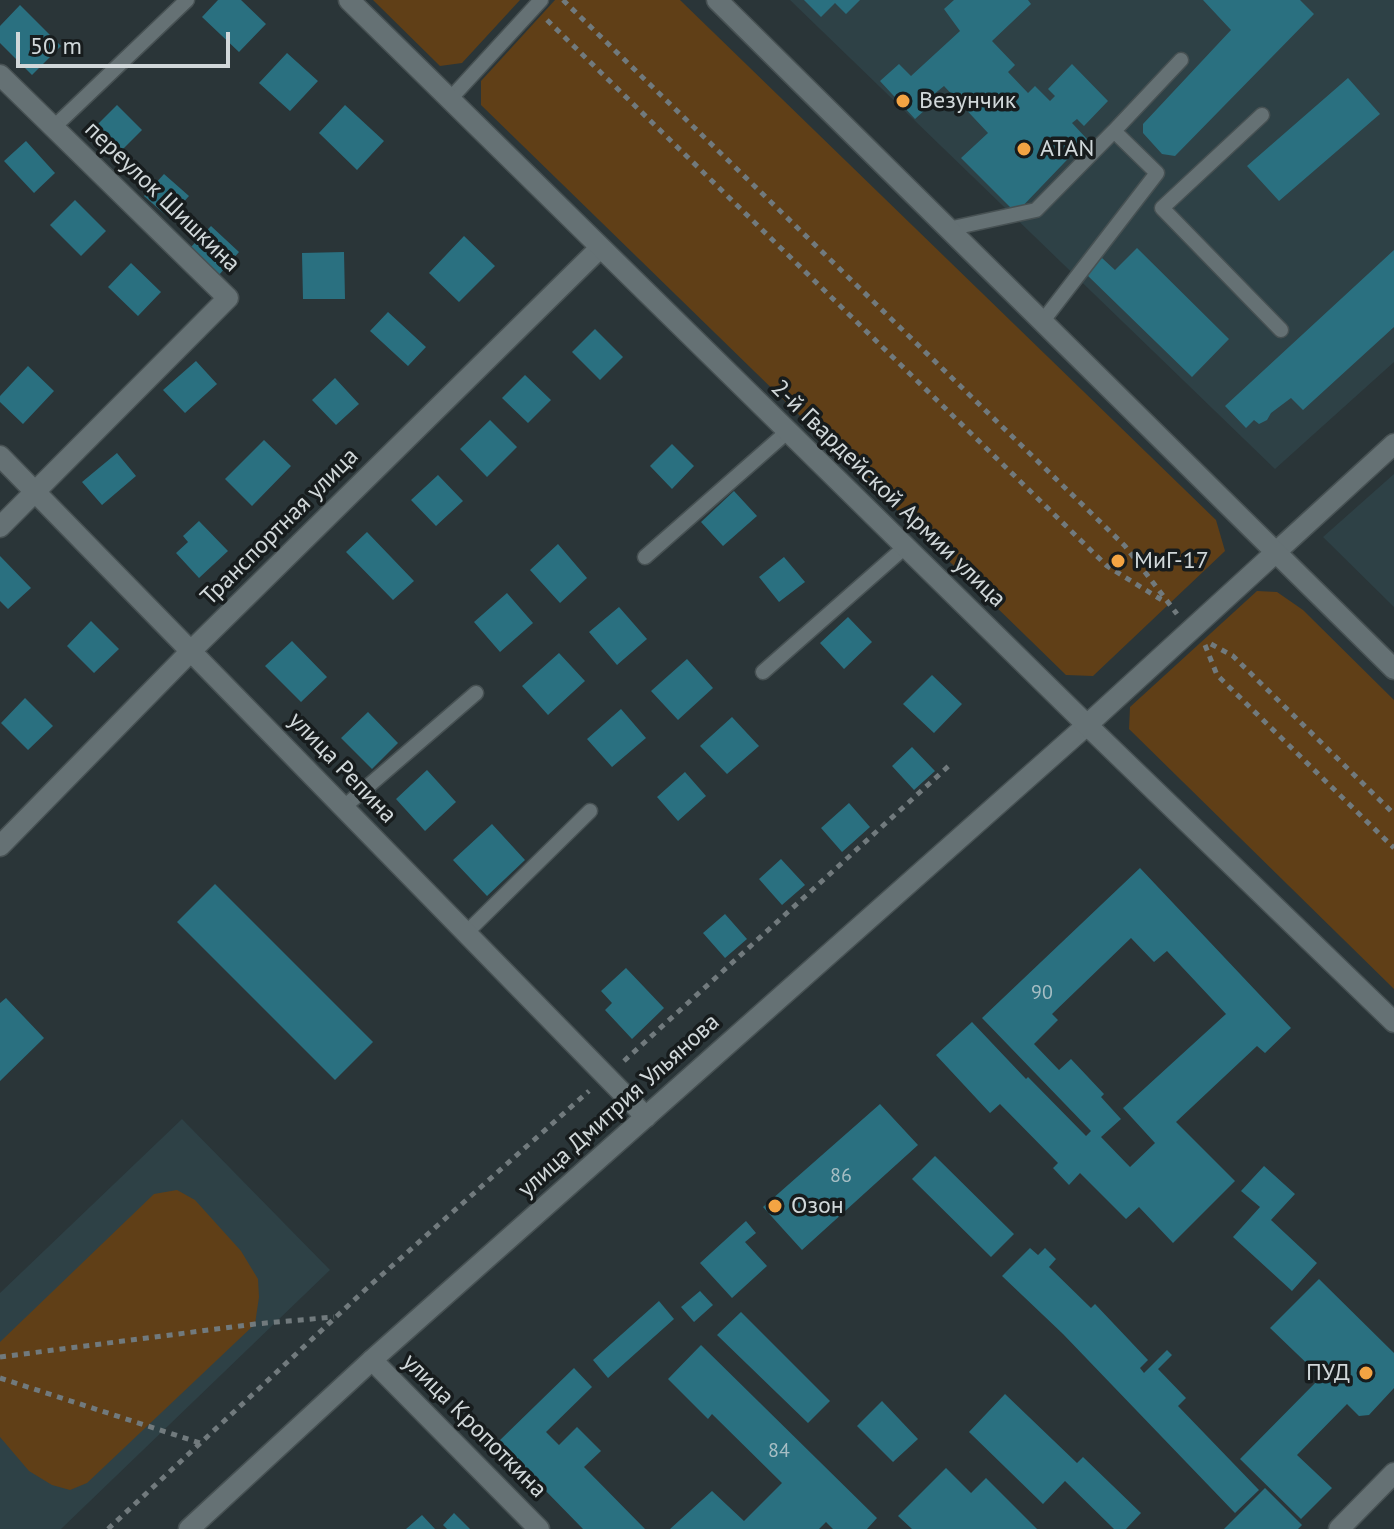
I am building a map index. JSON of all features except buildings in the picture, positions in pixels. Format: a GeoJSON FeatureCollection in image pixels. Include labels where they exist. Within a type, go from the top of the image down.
{"type":"FeatureCollection","features":[{"type":"Feature","properties":{"kind":"street","name":"2-й Гвардейской Армии улица"},"geometry":{"type":"LineString","coordinates":[[349,0],[787,432],[1394,1022]]}},
{"type":"Feature","properties":{"kind":"street"},"geometry":{"type":"LineString","coordinates":[[717,0],[1394,669]]}},
{"type":"Feature","properties":{"kind":"street","name":"переулок Шишкина"},"geometry":{"type":"LineString","coordinates":[[0,75],[228,298],[0,527]]}},
{"type":"Feature","properties":{"kind":"street","name":"Транспортная улица"},"geometry":{"type":"LineString","coordinates":[[0,846],[191,651],[600,248]]}},
{"type":"Feature","properties":{"kind":"street"},"geometry":{"type":"LineString","coordinates":[[1275,553],[1394,444]]}},
{"type":"Feature","properties":{"kind":"street","name":"улица Репина"},"geometry":{"type":"LineString","coordinates":[[0,456],[646,1117]]}},
{"type":"Feature","properties":{"kind":"street","name":"улица Дмитрия Ульянова"},"geometry":{"type":"LineString","coordinates":[[189,1529],[372,1360],[1087,725],[1275,553]]}},
{"type":"Feature","properties":{"kind":"street","name":"улица Кропоткина"},"geometry":{"type":"LineString","coordinates":[[372,1360],[539,1529]]}},
{"type":"Feature","properties":{"kind":"street"},"geometry":{"type":"LineString","coordinates":[[1339,1529],[1391,1482]]}},
{"type":"Feature","properties":{"kind":"lane"},"geometry":{"type":"LineString","coordinates":[[54,127],[187,0]]}},
{"type":"Feature","properties":{"kind":"lane"},"geometry":{"type":"LineString","coordinates":[[451,98],[538,4]]}},
{"type":"Feature","properties":{"kind":"lane"},"geometry":{"type":"LineString","coordinates":[[948,229],[1036,210],[1181,60]]}},
{"type":"Feature","properties":{"kind":"lane"},"geometry":{"type":"LineString","coordinates":[[1262,115],[1162,208],[1281,330]]}},
{"type":"Feature","properties":{"kind":"lane"},"geometry":{"type":"LineString","coordinates":[[1042,322],[1157,173],[1114,131]]}},
{"type":"Feature","properties":{"kind":"lane"},"geometry":{"type":"LineString","coordinates":[[645,557],[787,432]]}},
{"type":"Feature","properties":{"kind":"lane"},"geometry":{"type":"LineString","coordinates":[[763,672],[905,547]]}},
{"type":"Feature","properties":{"kind":"lane"},"geometry":{"type":"LineString","coordinates":[[344,807],[476,693]]}},
{"type":"Feature","properties":{"kind":"lane"},"geometry":{"type":"LineString","coordinates":[[466,933],[590,811]]}},
{"type":"Feature","properties":{"kind":"path"},"geometry":{"type":"LineString","coordinates":[[563,0],[1125,546],[1168,605],[1192,629]]}},
{"type":"Feature","properties":{"kind":"path"},"geometry":{"type":"LineString","coordinates":[[538,4],[1107,566],[1168,605]]}},
{"type":"Feature","properties":{"kind":"path"},"geometry":{"type":"LineString","coordinates":[[1394,814],[1233,656],[1203,640],[1217,675],[1394,848]]}},
{"type":"Feature","properties":{"kind":"path"},"geometry":{"type":"LineString","coordinates":[[108,1529],[335,1317],[952,763]]}},
{"type":"Feature","properties":{"kind":"path"},"geometry":{"type":"LineString","coordinates":[[0,1357],[255,1324],[335,1317]]}},
{"type":"Feature","properties":{"kind":"path"},"geometry":{"type":"LineString","coordinates":[[0,1378],[200,1443]]}},
{"type":"Feature","properties":{"kind":"shaded area"},"geometry":{"type":"Polygon","coordinates":[[[373,0],[520,0],[462,63],[440,66],[373,0]]]}},
{"type":"Feature","properties":{"kind":"shaded area"},"geometry":{"type":"Polygon","coordinates":[[[555,0],[680,0],[1216,520],[1225,551],[1093,676],[1066,675],[481,105],[481,81],[555,0]]]}},
{"type":"Feature","properties":{"kind":"shaded area"},"geometry":{"type":"Polygon","coordinates":[[[790,0],[1394,0],[1394,362],[1275,469],[790,0]]]}},
{"type":"Feature","properties":{"kind":"shaded area"},"geometry":{"type":"Polygon","coordinates":[[[1394,474],[1394,607],[1323,537],[1394,474]]]}},
{"type":"Feature","properties":{"kind":"shaded area"},"geometry":{"type":"Polygon","coordinates":[[[1257,591],[1277,592],[1303,610],[1394,700],[1394,989],[1129,729],[1130,707],[1257,591]]]}},
{"type":"Feature","properties":{"kind":"shaded area"},"geometry":{"type":"Polygon","coordinates":[[[182,1119],[330,1270],[61,1529],[0,1529],[0,1293],[182,1119]]]}},
{"type":"Feature","properties":{"kind":"shaded area"},"geometry":{"type":"Polygon","coordinates":[[[177,1190],[195,1200],[241,1251],[258,1279],[255,1324],[87,1483],[70,1490],[52,1485],[29,1471],[0,1437],[0,1342],[154,1194],[177,1190]]]}},
{"type":"Feature","properties":{"kind":"place","name":"Везунчик"},"geometry":{"type":"Point","coordinates":[903,101]}},
{"type":"Feature","properties":{"kind":"place","name":"ATAN"},"geometry":{"type":"Point","coordinates":[1024,149]}},
{"type":"Feature","properties":{"kind":"place","name":"МиГ-17"},"geometry":{"type":"Point","coordinates":[1118,561]}},
{"type":"Feature","properties":{"kind":"place","name":"Озон"},"geometry":{"type":"Point","coordinates":[775,1206]}},
{"type":"Feature","properties":{"kind":"place","name":"ПУД"},"geometry":{"type":"Point","coordinates":[1366,1373]}}]}
